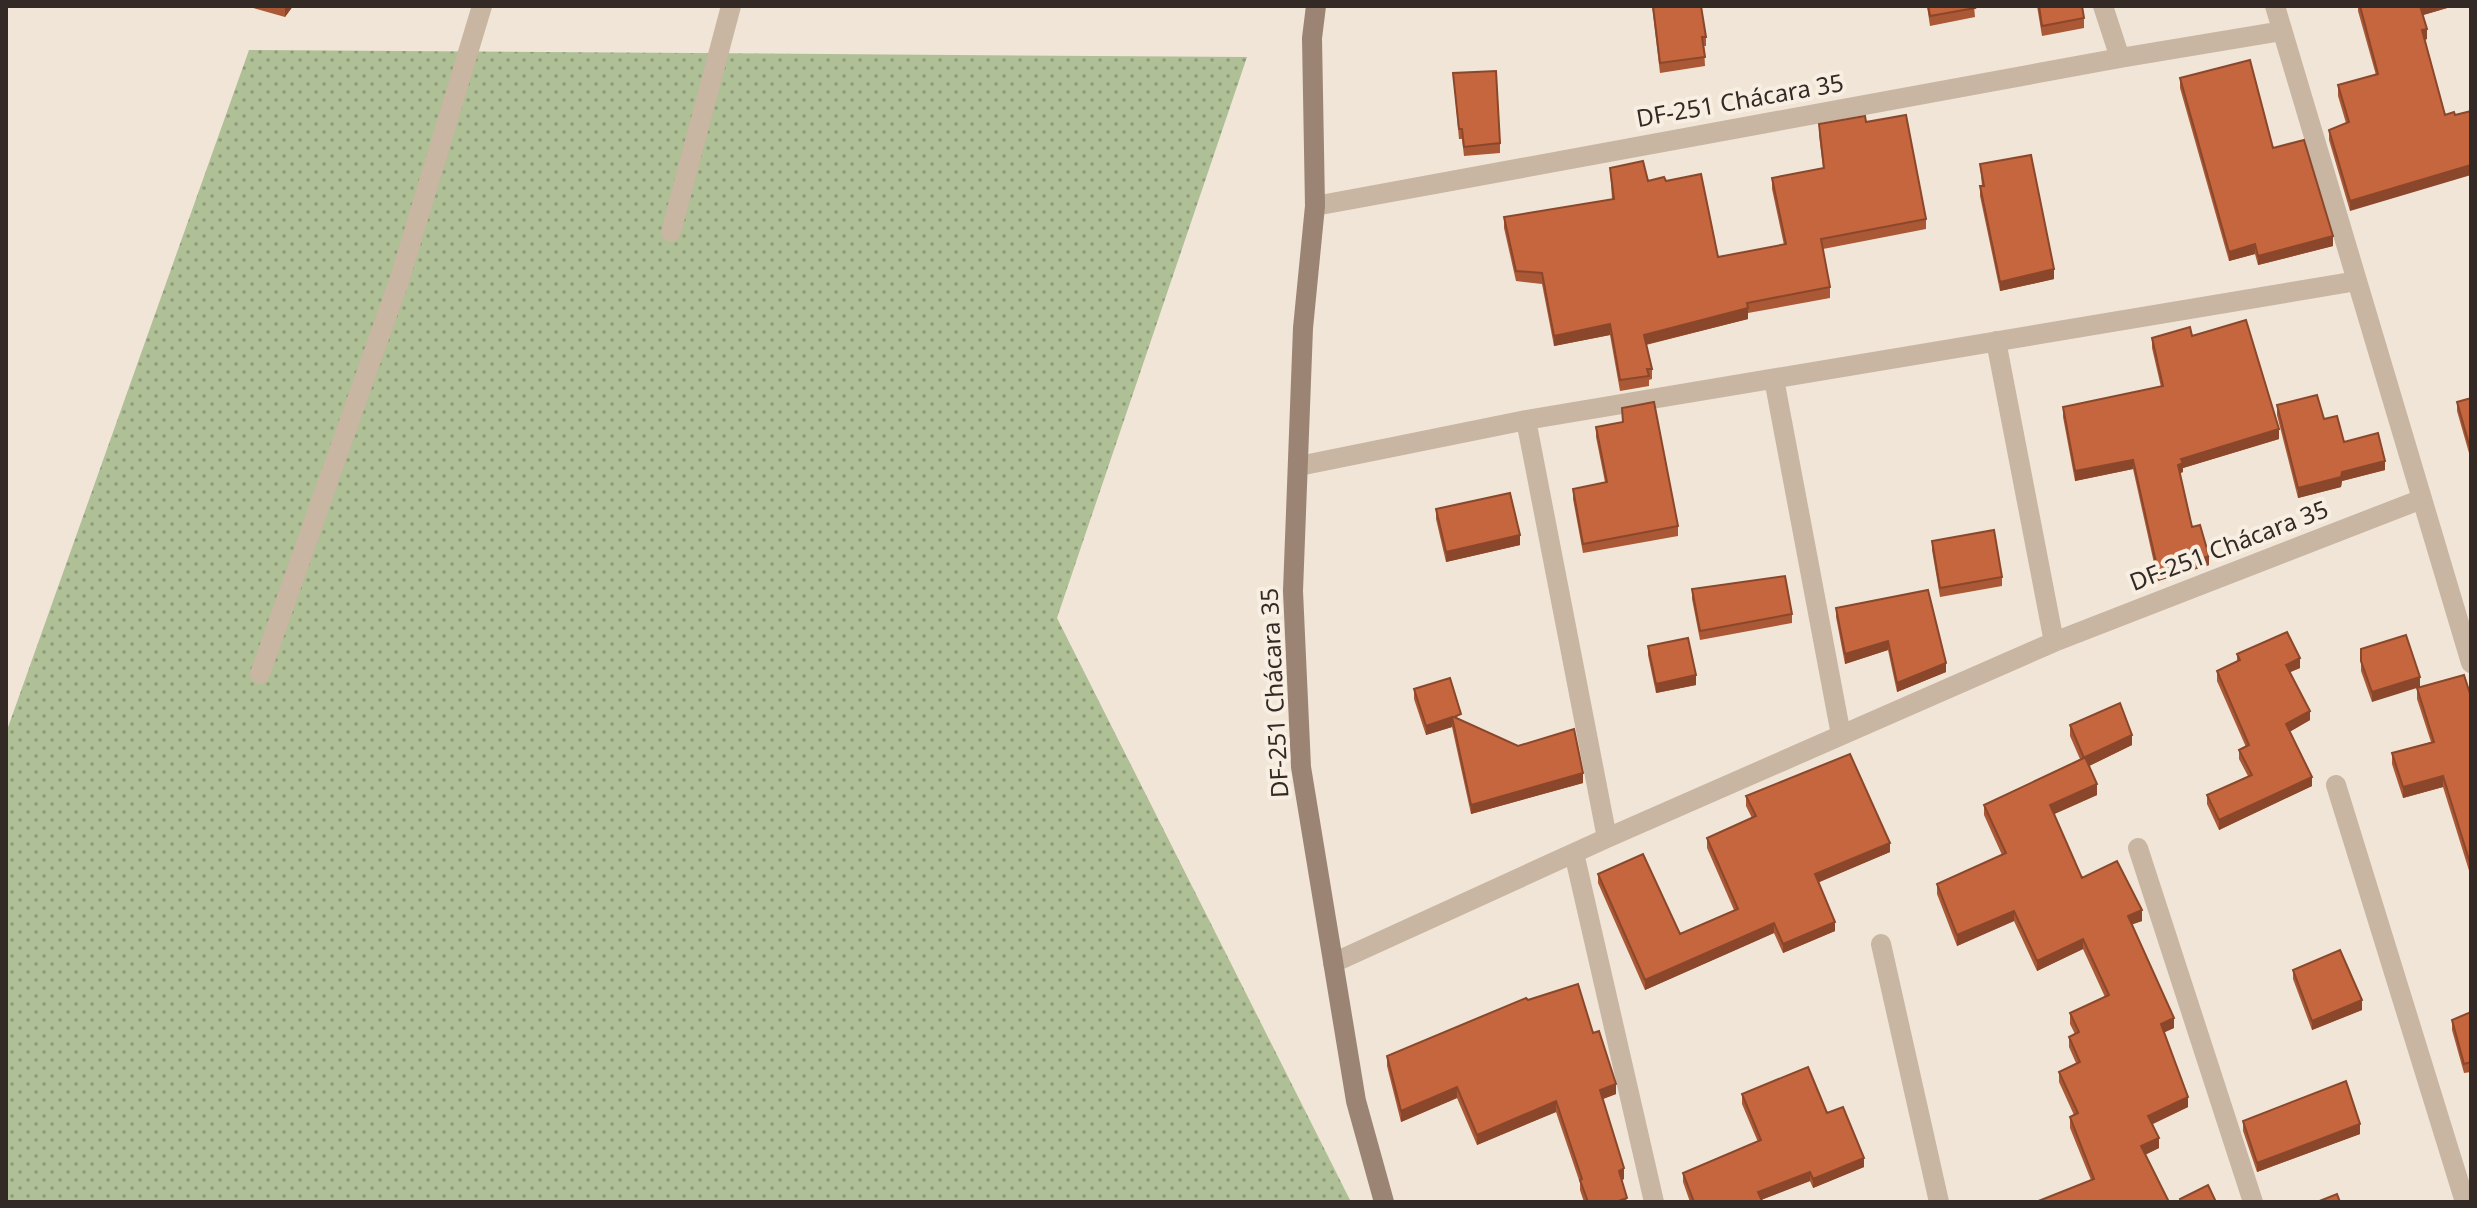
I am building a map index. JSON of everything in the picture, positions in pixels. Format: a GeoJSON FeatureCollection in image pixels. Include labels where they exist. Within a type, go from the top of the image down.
{"type":"FeatureCollection","features":[{"type":"Feature","properties":{"kind":"street"},"geometry":{"type":"LineString","coordinates":[[260,674],[400,278],[482,6]]}},
{"type":"Feature","properties":{"kind":"street"},"geometry":{"type":"LineString","coordinates":[[671,232],[731,6]]}},
{"type":"Feature","properties":{"kind":"street","name":"DF-251 Chácara 35"},"geometry":{"type":"LineString","coordinates":[[1316,6],[1312,38],[1315,206],[1303,328],[1293,591],[1301,767],[1356,1101],[1384,1202]]}},
{"type":"Feature","properties":{"kind":"street"},"geometry":{"type":"LineString","coordinates":[[2103,6],[2120,58]]}},
{"type":"Feature","properties":{"kind":"street"},"geometry":{"type":"LineString","coordinates":[[2275,6],[2471,663]]}},
{"type":"Feature","properties":{"kind":"street","name":"DF-251 Chácara 35"},"geometry":{"type":"LineString","coordinates":[[1315,206],[2282,31]]}},
{"type":"Feature","properties":{"kind":"street"},"geometry":{"type":"LineString","coordinates":[[1299,466],[1526,420],[2357,281]]}},
{"type":"Feature","properties":{"kind":"street"},"geometry":{"type":"LineString","coordinates":[[1996,341],[2054,642]]}},
{"type":"Feature","properties":{"kind":"street"},"geometry":{"type":"LineString","coordinates":[[1774,379],[1841,735]]}},
{"type":"Feature","properties":{"kind":"street"},"geometry":{"type":"LineString","coordinates":[[1526,420],[1607,838]]}},
{"type":"Feature","properties":{"kind":"street","name":"DF-251 Chácara 35"},"geometry":{"type":"LineString","coordinates":[[1333,963],[1607,838],[2054,642],[2422,499]]}},
{"type":"Feature","properties":{"kind":"street"},"geometry":{"type":"LineString","coordinates":[[2336,785],[2465,1202]]}},
{"type":"Feature","properties":{"kind":"street"},"geometry":{"type":"LineString","coordinates":[[2138,848],[2253,1202]]}},
{"type":"Feature","properties":{"kind":"street"},"geometry":{"type":"LineString","coordinates":[[1574,853],[1654,1202]]}},
{"type":"Feature","properties":{"kind":"street"},"geometry":{"type":"LineString","coordinates":[[1881,944],[1939,1202]]}},
{"type":"Feature","properties":{"kind":"green space"},"geometry":{"type":"Polygon","coordinates":[[[249,50],[1247,57],[1057,618],[1351,1202],[6,1202],[6,733],[249,50]]]}},
{"type":"Feature","properties":{"kind":"building"},"geometry":{"type":"Polygon","coordinates":[[[1653,6],[1701,6],[1706,37],[1702,37],[1705,57],[1660,63],[1653,6]]]}},
{"type":"Feature","properties":{"kind":"building"},"geometry":{"type":"Polygon","coordinates":[[[1928,6],[1974,6],[1975,8],[1930,16],[1928,6]]]}},
{"type":"Feature","properties":{"kind":"building"},"geometry":{"type":"Polygon","coordinates":[[[2039,6],[2082,6],[2084,18],[2042,26],[2039,6]]]}},
{"type":"Feature","properties":{"kind":"building"},"geometry":{"type":"Polygon","coordinates":[[[2360,6],[2420,6],[2427,29],[2422,30],[2445,115],[2471,111],[2471,165],[2350,201],[2329,130],[2349,122],[2338,85],[2378,74],[2360,6]]]}},
{"type":"Feature","properties":{"kind":"building"},"geometry":{"type":"Polygon","coordinates":[[[2250,60],[2273,148],[2304,140],[2333,236],[2258,256],[2255,244],[2229,252],[2180,78],[2250,60]]]}},
{"type":"Feature","properties":{"kind":"building"},"geometry":{"type":"Polygon","coordinates":[[[1496,71],[1500,143],[1464,147],[1453,73],[1496,71]]]}},
{"type":"Feature","properties":{"kind":"building"},"geometry":{"type":"Polygon","coordinates":[[[1906,115],[1926,219],[1821,239],[1830,287],[1747,303],[1748,308],[1644,335],[1652,369],[1647,369],[1649,376],[1620,380],[1610,324],[1554,336],[1542,273],[1516,271],[1504,217],[1614,199],[1610,168],[1643,161],[1648,181],[1701,174],[1718,257],[1786,244],[1772,178],[1824,168],[1819,124],[1865,116],[1866,122],[1906,115]]]}},
{"type":"Feature","properties":{"kind":"building"},"geometry":{"type":"Polygon","coordinates":[[[2031,155],[2054,269],[2000,282],[1980,186],[1984,186],[1980,164],[2031,155]]]}},
{"type":"Feature","properties":{"kind":"building"},"geometry":{"type":"Polygon","coordinates":[[[2246,320],[2279,429],[2181,459],[2183,463],[2178,465],[2192,527],[2200,525],[2209,556],[2158,571],[2133,460],[2075,471],[2063,407],[2163,386],[2152,338],[2190,327],[2192,336],[2246,320]]]}},
{"type":"Feature","properties":{"kind":"building"},"geometry":{"type":"Polygon","coordinates":[[[2317,395],[2324,419],[2337,416],[2344,442],[2378,433],[2385,461],[2298,488],[2277,405],[2317,395]]]}},
{"type":"Feature","properties":{"kind":"building"},"geometry":{"type":"Polygon","coordinates":[[[2471,398],[2471,451],[2457,402],[2471,398]]]}},
{"type":"Feature","properties":{"kind":"building"},"geometry":{"type":"Polygon","coordinates":[[[1654,402],[1678,526],[1583,544],[1573,489],[1607,482],[1596,427],[1623,422],[1622,408],[1654,402]]]}},
{"type":"Feature","properties":{"kind":"building"},"geometry":{"type":"Polygon","coordinates":[[[1510,493],[1520,535],[1446,552],[1436,509],[1510,493]]]}},
{"type":"Feature","properties":{"kind":"building"},"geometry":{"type":"Polygon","coordinates":[[[1994,530],[2002,577],[1940,588],[1932,541],[1994,530]]]}},
{"type":"Feature","properties":{"kind":"building"},"geometry":{"type":"Polygon","coordinates":[[[1785,576],[1792,614],[1700,631],[1692,589],[1785,576]]]}},
{"type":"Feature","properties":{"kind":"building"},"geometry":{"type":"Polygon","coordinates":[[[1928,590],[1946,663],[1897,683],[1888,641],[1845,654],[1836,608],[1928,590]]]}},
{"type":"Feature","properties":{"kind":"building"},"geometry":{"type":"Polygon","coordinates":[[[2287,632],[2300,658],[2286,665],[2310,711],[2286,724],[2312,777],[2219,820],[2207,795],[2252,775],[2239,750],[2249,745],[2217,671],[2240,660],[2237,654],[2287,632]]]}},
{"type":"Feature","properties":{"kind":"building"},"geometry":{"type":"Polygon","coordinates":[[[2406,635],[2420,677],[2372,692],[2361,661],[2361,649],[2406,635]]]}},
{"type":"Feature","properties":{"kind":"building"},"geometry":{"type":"Polygon","coordinates":[[[1688,638],[1696,675],[1656,684],[1648,646],[1688,638]]]}},
{"type":"Feature","properties":{"kind":"building"},"geometry":{"type":"Polygon","coordinates":[[[2464,675],[2471,697],[2471,866],[2443,776],[2403,787],[2392,753],[2434,742],[2417,688],[2464,675]]]}},
{"type":"Feature","properties":{"kind":"building"},"geometry":{"type":"Polygon","coordinates":[[[1450,678],[1461,714],[1454,717],[1518,746],[1574,729],[1583,773],[1471,805],[1452,717],[1426,726],[1414,689],[1450,678]]]}},
{"type":"Feature","properties":{"kind":"building"},"geometry":{"type":"Polygon","coordinates":[[[2120,703],[2132,735],[2085,757],[2097,784],[2050,805],[2082,878],[2117,861],[2142,910],[2128,916],[2174,1018],[2161,1024],[2188,1097],[2148,1116],[2159,1138],[2141,1146],[2169,1202],[2036,1202],[2094,1179],[2070,1117],[2078,1113],[2059,1072],[2080,1062],[2069,1037],[2079,1032],[2070,1013],[2109,995],[2083,939],[2037,961],[2014,911],[1957,935],[1937,884],[2006,853],[1984,805],[2084,758],[2070,725],[2120,703]]]}},
{"type":"Feature","properties":{"kind":"building"},"geometry":{"type":"Polygon","coordinates":[[[1850,754],[1890,843],[1815,874],[1835,922],[1783,944],[1774,923],[1645,980],[1598,874],[1643,854],[1680,934],[1738,909],[1707,838],[1756,816],[1746,796],[1850,754]]]}},
{"type":"Feature","properties":{"kind":"building"},"geometry":{"type":"Polygon","coordinates":[[[2340,950],[2362,1000],[2312,1021],[2293,970],[2340,950]]]}},
{"type":"Feature","properties":{"kind":"building"},"geometry":{"type":"Polygon","coordinates":[[[1578,984],[1593,1033],[1599,1031],[1616,1084],[1600,1090],[1624,1168],[1619,1171],[1627,1198],[1616,1202],[1588,1202],[1556,1101],[1477,1135],[1457,1087],[1401,1111],[1387,1056],[1526,998],[1528,1000],[1578,984]]]}},
{"type":"Feature","properties":{"kind":"building"},"geometry":{"type":"Polygon","coordinates":[[[2471,1012],[2471,1062],[2464,1064],[2452,1020],[2471,1012]]]}},
{"type":"Feature","properties":{"kind":"building"},"geometry":{"type":"Polygon","coordinates":[[[1808,1067],[1827,1113],[1843,1107],[1864,1158],[1813,1179],[1810,1172],[1758,1192],[1762,1201],[1759,1202],[1694,1202],[1683,1173],[1761,1140],[1742,1094],[1808,1067]]]}},
{"type":"Feature","properties":{"kind":"building"},"geometry":{"type":"Polygon","coordinates":[[[2346,1081],[2360,1124],[2257,1163],[2243,1121],[2346,1081]]]}},
{"type":"Feature","properties":{"kind":"building"},"geometry":{"type":"Polygon","coordinates":[[[2208,1185],[2216,1202],[2181,1202],[2180,1199],[2208,1185]]]}},
{"type":"Feature","properties":{"kind":"building"},"geometry":{"type":"Polygon","coordinates":[[[2337,1194],[2340,1202],[2317,1202],[2337,1194]]]}}]}
